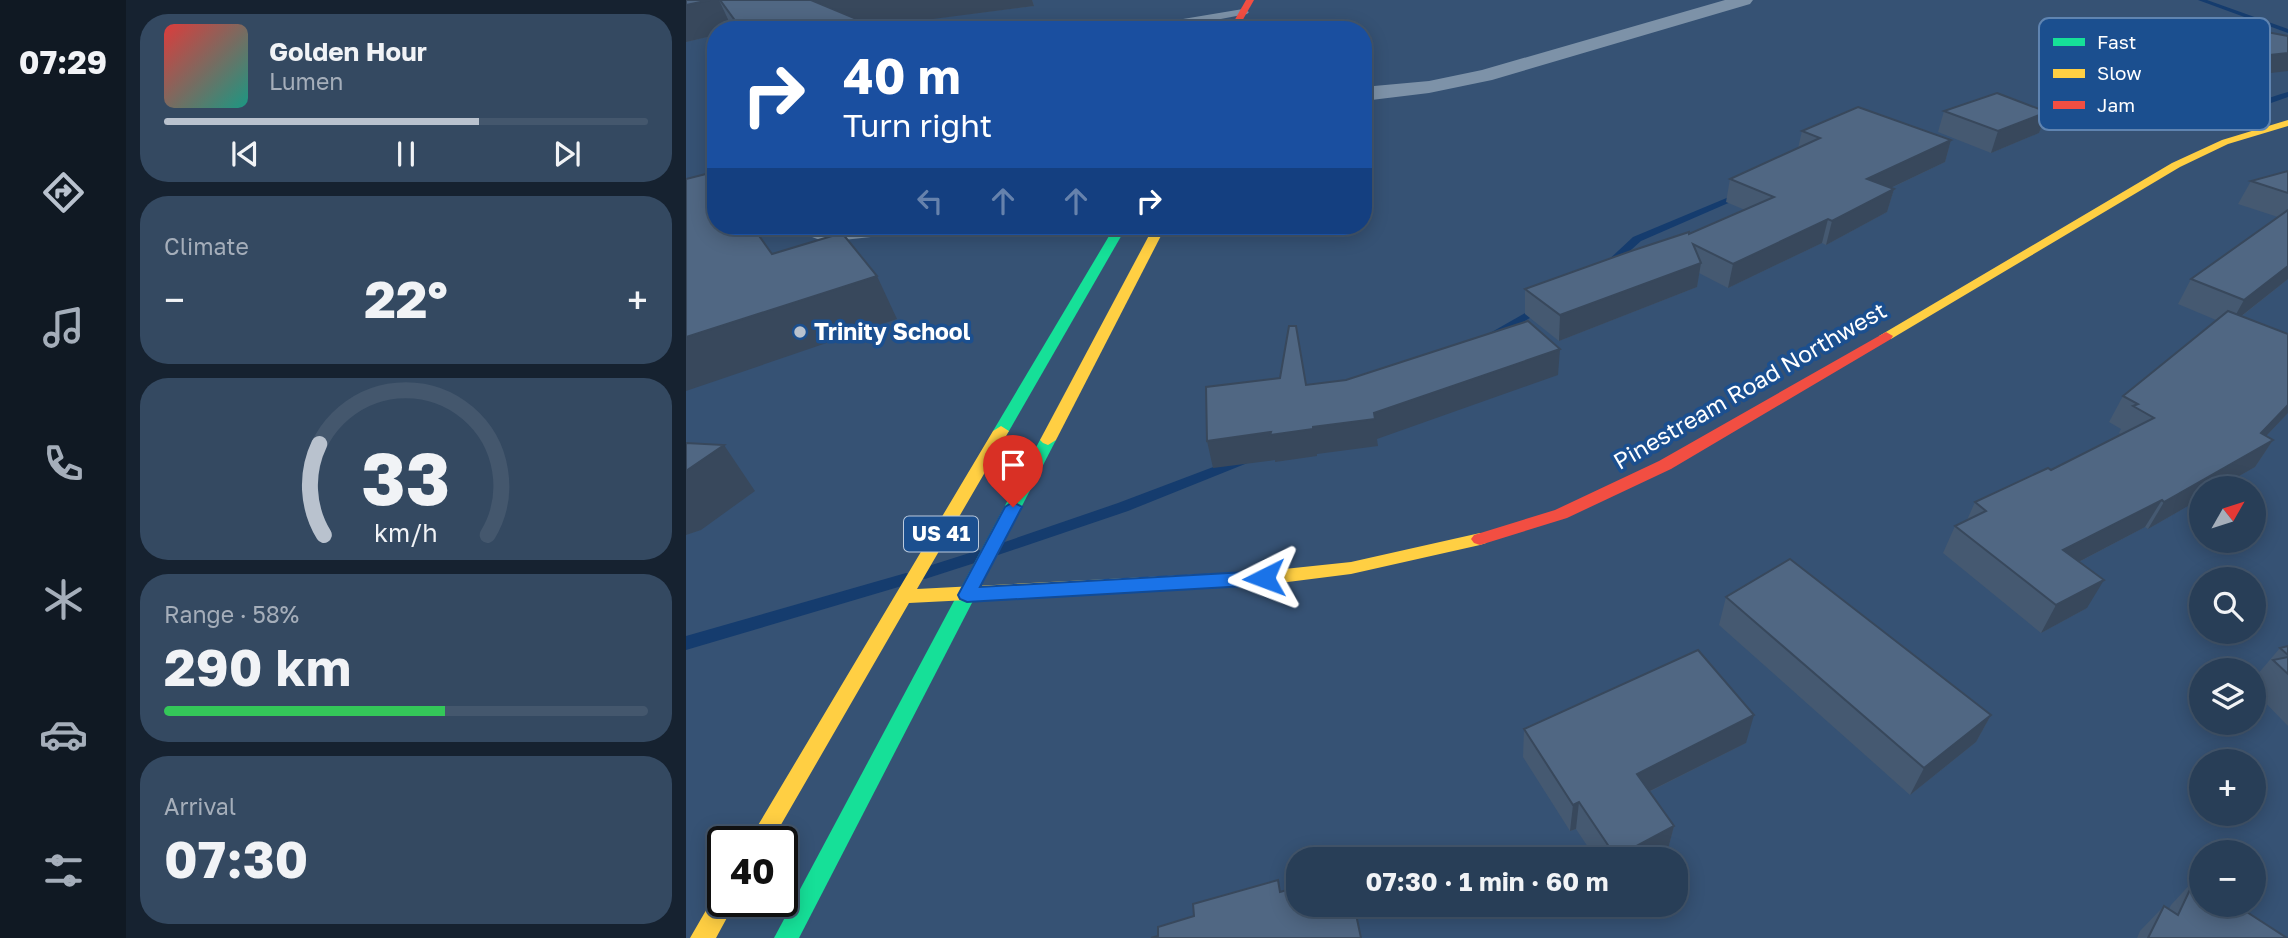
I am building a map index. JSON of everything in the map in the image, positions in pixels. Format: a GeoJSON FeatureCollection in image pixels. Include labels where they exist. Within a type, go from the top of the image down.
{"type":"FeatureCollection","features":[{"type":"Feature","properties":{"kind":"street"},"geometry":{"type":"LineString","coordinates":[[1372,93],[1429,87],[1485,76],[1744,0]]}},
{"type":"Feature","properties":{"kind":"street","name":"Pinestream Road Northwest"},"geometry":{"type":"LineString","coordinates":[[2270,128],[2288,123]]}},
{"type":"Feature","properties":{"kind":"street","name":"Pinestream Road Northwest"},"geometry":{"type":"LineString","coordinates":[[903,597],[1264,578],[1351,568],[1461,545],[1560,514],[1665,466],[2176,165],[2225,142],[2265,130]]}},
{"type":"Feature","properties":{"kind":"street","name":"US 41"},"geometry":{"type":"LineString","coordinates":[[768,826],[1116,235]]}},
{"type":"Feature","properties":{"kind":"street","name":"US 41"},"geometry":{"type":"LineString","coordinates":[[786,938],[1155,235]]}},
{"type":"Feature","properties":{"kind":"street"},"geometry":{"type":"LineString","coordinates":[[702,938],[714,917]]}},
{"type":"Feature","properties":{"kind":"lane"},"geometry":{"type":"LineString","coordinates":[[1181,21],[1247,6]]}},
{"type":"Feature","properties":{"kind":"lane"},"geometry":{"type":"LineString","coordinates":[[820,235],[843,235]]}},
{"type":"Feature","properties":{"kind":"building"},"geometry":{"type":"Polygon","coordinates":[[[686,0],[710,0],[686,5],[686,0]]]}},
{"type":"Feature","properties":{"kind":"building"},"geometry":{"type":"Polygon","coordinates":[[[720,0],[811,0],[861,21],[735,21],[720,0]]]}},
{"type":"Feature","properties":{"kind":"building"},"geometry":{"type":"Polygon","coordinates":[[[2270,33],[2288,36],[2288,53],[2270,55],[2270,33]]]}},
{"type":"Feature","properties":{"kind":"building"},"geometry":{"type":"Polygon","coordinates":[[[1997,93],[2039,109],[2039,115],[1998,131],[1944,111],[1997,93]]]}},
{"type":"Feature","properties":{"kind":"building"},"geometry":{"type":"Polygon","coordinates":[[[1858,107],[1951,140],[1867,179],[1894,189],[1832,221],[1828,219],[1733,264],[1693,244],[1701,263],[1560,315],[1525,289],[1631,251],[1689,234],[1774,197],[1730,179],[1820,138],[1802,131],[1858,107]]]}},
{"type":"Feature","properties":{"kind":"building"},"geometry":{"type":"Polygon","coordinates":[[[2288,171],[2288,193],[2251,181],[2288,171]]]}},
{"type":"Feature","properties":{"kind":"building"},"geometry":{"type":"Polygon","coordinates":[[[707,174],[707,235],[758,235],[772,254],[835,235],[844,235],[877,276],[686,337],[686,179],[707,174]]]}},
{"type":"Feature","properties":{"kind":"building"},"geometry":{"type":"Polygon","coordinates":[[[2288,210],[2288,266],[2244,300],[2191,279],[2288,210]]]}},
{"type":"Feature","properties":{"kind":"building"},"geometry":{"type":"Polygon","coordinates":[[[2228,311],[2288,334],[2288,405],[2261,433],[2273,440],[2210,476],[2189,476],[2189,488],[2063,550],[2104,580],[2056,605],[1955,526],[1986,511],[1975,502],[2048,468],[2051,470],[2154,418],[2133,406],[2138,404],[2123,396],[2228,311]]]}},
{"type":"Feature","properties":{"kind":"building"},"geometry":{"type":"Polygon","coordinates":[[[1528,321],[1560,349],[1374,413],[1375,419],[1270,435],[1271,432],[1207,441],[1206,387],[1280,378],[1289,326],[1296,326],[1306,385],[1346,380],[1528,321]]]}},
{"type":"Feature","properties":{"kind":"building"},"geometry":{"type":"Polygon","coordinates":[[[686,443],[724,445],[686,471],[686,443]]]}},
{"type":"Feature","properties":{"kind":"building"},"geometry":{"type":"Polygon","coordinates":[[[1790,559],[1991,715],[1924,768],[1726,597],[1790,559]]]}},
{"type":"Feature","properties":{"kind":"building"},"geometry":{"type":"Polygon","coordinates":[[[2288,646],[2288,655],[2280,648],[2288,646]]]}},
{"type":"Feature","properties":{"kind":"building"},"geometry":{"type":"Polygon","coordinates":[[[1698,650],[1754,715],[1637,774],[1674,826],[1635,847],[1609,847],[1579,802],[1573,805],[1524,729],[1698,650]]]}},
{"type":"Feature","properties":{"kind":"building"},"geometry":{"type":"Polygon","coordinates":[[[2288,657],[2288,674],[2273,660],[2288,657]]]}},
{"type":"Feature","properties":{"kind":"building"},"geometry":{"type":"Polygon","coordinates":[[[1278,880],[1280,892],[1286,890],[1286,917],[1357,917],[1361,938],[1151,938],[1158,936],[1158,927],[1194,916],[1193,904],[1278,880]]]}},
{"type":"Feature","properties":{"kind":"building"},"geometry":{"type":"Polygon","coordinates":[[[2189,892],[2189,917],[2255,917],[2287,938],[2148,938],[2164,906],[2178,915],[2189,892]]]}},
{"type":"Feature","properties":{"kind":"waterway"},"geometry":{"type":"LineString","coordinates":[[2201,0],[2252,18]]}},
{"type":"Feature","properties":{"kind":"waterway"},"geometry":{"type":"LineString","coordinates":[[2270,25],[2288,31]]}},
{"type":"Feature","properties":{"kind":"waterway"},"geometry":{"type":"LineString","coordinates":[[2270,101],[2288,94]]}},
{"type":"Feature","properties":{"kind":"waterway"},"geometry":{"type":"LineString","coordinates":[[2027,125],[2039,125]]}},
{"type":"Feature","properties":{"kind":"waterway"},"geometry":{"type":"LineString","coordinates":[[1608,265],[1637,239],[1744,194]]}},
{"type":"Feature","properties":{"kind":"waterway"},"geometry":{"type":"LineString","coordinates":[[1489,337],[1541,307]]}},
{"type":"Feature","properties":{"kind":"waterway"},"geometry":{"type":"LineString","coordinates":[[998,550],[1123,507],[1245,459]]}},
{"type":"Feature","properties":{"kind":"waterway"},"geometry":{"type":"LineString","coordinates":[[925,573],[979,556]]}},
{"type":"Feature","properties":{"kind":"waterway"},"geometry":{"type":"LineString","coordinates":[[686,643],[906,579]]}},
{"type":"Feature","properties":{"kind":"traffic: fast"},"geometry":{"type":"LineString","coordinates":[[1001,431],[1116,235]]}},
{"type":"Feature","properties":{"kind":"traffic: fast"},"geometry":{"type":"LineString","coordinates":[[786,938],[1048,440]]}},
{"type":"Feature","properties":{"kind":"traffic: slow"},"geometry":{"type":"LineString","coordinates":[[2270,128],[2288,123]]}},
{"type":"Feature","properties":{"kind":"traffic: slow"},"geometry":{"type":"LineString","coordinates":[[1886,336],[2176,165],[2225,142],[2265,130]]}},
{"type":"Feature","properties":{"kind":"traffic: slow"},"geometry":{"type":"LineString","coordinates":[[1048,440],[1155,235]]}},
{"type":"Feature","properties":{"kind":"traffic: slow"},"geometry":{"type":"LineString","coordinates":[[768,826],[1001,431]]}},
{"type":"Feature","properties":{"kind":"traffic: slow"},"geometry":{"type":"LineString","coordinates":[[903,597],[1264,578],[1351,568],[1480,539]]}},
{"type":"Feature","properties":{"kind":"traffic: slow"},"geometry":{"type":"LineString","coordinates":[[702,938],[714,917]]}},
{"type":"Feature","properties":{"kind":"traffic: jam"},"geometry":{"type":"LineString","coordinates":[[1238,21],[1250,0]]}},
{"type":"Feature","properties":{"kind":"traffic: jam"},"geometry":{"type":"LineString","coordinates":[[1480,539],[1561,514],[1665,465],[1886,336]]}},
{"type":"Feature","properties":{"kind":"place","name":"Trinity School"},"geometry":{"type":"Point","coordinates":[800,332]}},
{"type":"Feature","properties":{"kind":"route"},"geometry":{"type":"LineString","coordinates":[[1013,507],[967,595],[1264,578]]}}]}
